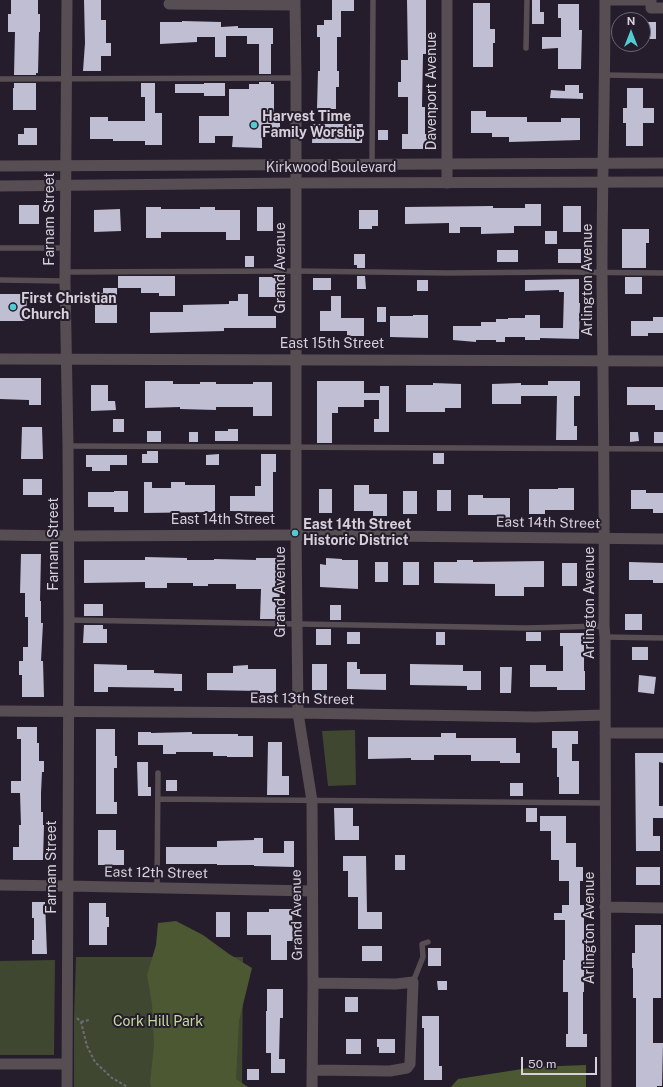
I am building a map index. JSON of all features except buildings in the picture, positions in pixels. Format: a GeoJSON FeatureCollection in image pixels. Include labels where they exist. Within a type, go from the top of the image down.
{"type":"FeatureCollection","features":[{"type":"Feature","properties":{"kind":"street","name":"Farnam Street"},"geometry":{"type":"LineString","coordinates":[[67,0],[65,248],[69,620],[67,1087]]}},
{"type":"Feature","properties":{"kind":"street","name":"Davenport Avenue"},"geometry":{"type":"LineString","coordinates":[[447,0],[447,183]]}},
{"type":"Feature","properties":{"kind":"street"},"geometry":{"type":"LineString","coordinates":[[605,0],[650,0],[650,8],[663,8]]}},
{"type":"Feature","properties":{"kind":"street","name":"Arlington Avenue"},"geometry":{"type":"LineString","coordinates":[[605,0],[602,272],[605,538],[604,803],[606,1087]]}},
{"type":"Feature","properties":{"kind":"street"},"geometry":{"type":"LineString","coordinates":[[169,4],[295,2]]}},
{"type":"Feature","properties":{"kind":"street","name":"Grand Avenue"},"geometry":{"type":"LineString","coordinates":[[295,2],[296,623],[298,713],[312,801],[312,1087]]}},
{"type":"Feature","properties":{"kind":"street","name":"Kirkwood Boulevard"},"geometry":{"type":"LineString","coordinates":[[0,166],[663,164]]}},
{"type":"Feature","properties":{"kind":"street","name":"Kirkwood Boulevard"},"geometry":{"type":"LineString","coordinates":[[0,186],[295,183],[663,182]]}},
{"type":"Feature","properties":{"kind":"street","name":"East 15th Street"},"geometry":{"type":"LineString","coordinates":[[0,359],[663,361]]}},
{"type":"Feature","properties":{"kind":"street","name":"East 14th Street"},"geometry":{"type":"LineString","coordinates":[[0,535],[296,535],[663,539]]}},
{"type":"Feature","properties":{"kind":"street","name":"East 13th Street"},"geometry":{"type":"LineString","coordinates":[[0,711],[298,713],[535,717],[605,715]]}},
{"type":"Feature","properties":{"kind":"street"},"geometry":{"type":"LineString","coordinates":[[605,733],[663,733]]}},
{"type":"Feature","properties":{"kind":"street","name":"East 12th Street"},"geometry":{"type":"LineString","coordinates":[[0,885],[312,891]]}},
{"type":"Feature","properties":{"kind":"street"},"geometry":{"type":"LineString","coordinates":[[605,907],[663,908]]}},
{"type":"Feature","properties":{"kind":"street"},"geometry":{"type":"LineString","coordinates":[[312,1070],[390,1071],[407,1068],[410,1064],[413,982],[396,984],[313,983]]}},
{"type":"Feature","properties":{"kind":"street"},"geometry":{"type":"LineString","coordinates":[[0,1064],[66,1064]]}},
{"type":"Feature","properties":{"kind":"lane"},"geometry":{"type":"LineString","coordinates":[[372,164],[373,0]]}},
{"type":"Feature","properties":{"kind":"lane"},"geometry":{"type":"LineString","coordinates":[[526,48],[527,0]]}},
{"type":"Feature","properties":{"kind":"lane"},"geometry":{"type":"LineString","coordinates":[[605,75],[663,76]]}},
{"type":"Feature","properties":{"kind":"lane"},"geometry":{"type":"LineString","coordinates":[[0,79],[296,78]]}},
{"type":"Feature","properties":{"kind":"lane"},"geometry":{"type":"LineString","coordinates":[[0,248],[65,248]]}},
{"type":"Feature","properties":{"kind":"lane"},"geometry":{"type":"LineString","coordinates":[[0,280],[65,276],[296,271],[663,273]]}},
{"type":"Feature","properties":{"kind":"lane"},"geometry":{"type":"LineString","coordinates":[[68,446],[663,449]]}},
{"type":"Feature","properties":{"kind":"lane"},"geometry":{"type":"LineString","coordinates":[[69,620],[527,628],[604,626]]}},
{"type":"Feature","properties":{"kind":"lane"},"geometry":{"type":"LineString","coordinates":[[605,637],[663,638]]}},
{"type":"Feature","properties":{"kind":"lane"},"geometry":{"type":"LineString","coordinates":[[156,888],[158,773]]}},
{"type":"Feature","properties":{"kind":"lane"},"geometry":{"type":"LineString","coordinates":[[158,799],[312,801],[423,800],[604,803]]}},
{"type":"Feature","properties":{"kind":"lane"},"geometry":{"type":"LineString","coordinates":[[413,982],[423,958],[422,944],[428,942]]}},
{"type":"Feature","properties":{"kind":"path"},"geometry":{"type":"LineString","coordinates":[[74,1017],[79,1018],[81,1022],[87,1046],[96,1062],[112,1078],[128,1087]]}},
{"type":"Feature","properties":{"kind":"path"},"geometry":{"type":"LineString","coordinates":[[81,1022],[89,1020]]}},
{"type":"Feature","properties":{"kind":"green space"},"geometry":{"type":"Polygon","coordinates":[[[355,730],[356,785],[328,786],[322,731],[355,730]]]}},
{"type":"Feature","properties":{"kind":"green space"},"geometry":{"type":"Polygon","coordinates":[[[176,921],[203,935],[229,954],[252,968],[239,1021],[236,1079],[248,1087],[151,1087],[150,1083],[154,1045],[152,1004],[147,975],[156,945],[158,923],[176,921]]]}},
{"type":"Feature","properties":{"kind":"green space","name":"Cork Hill Park"},"geometry":{"type":"Polygon","coordinates":[[[76,957],[243,957],[242,1087],[74,1087],[76,957]]]}},
{"type":"Feature","properties":{"kind":"green space"},"geometry":{"type":"Polygon","coordinates":[[[55,960],[54,1055],[0,1055],[0,961],[55,960]]]}},
{"type":"Feature","properties":{"kind":"green space"},"geometry":{"type":"Polygon","coordinates":[[[586,1065],[586,1087],[451,1087],[458,1079],[535,1067],[586,1065]]]}},
{"type":"Feature","properties":{"kind":"place","name":"Harvest Time Family Worship"},"geometry":{"type":"Point","coordinates":[254,125]}},
{"type":"Feature","properties":{"kind":"place","name":"First Christian Church"},"geometry":{"type":"Point","coordinates":[13,307]}},
{"type":"Feature","properties":{"kind":"place","name":"East 14th Street Historic District"},"geometry":{"type":"Point","coordinates":[295,533]}}]}
